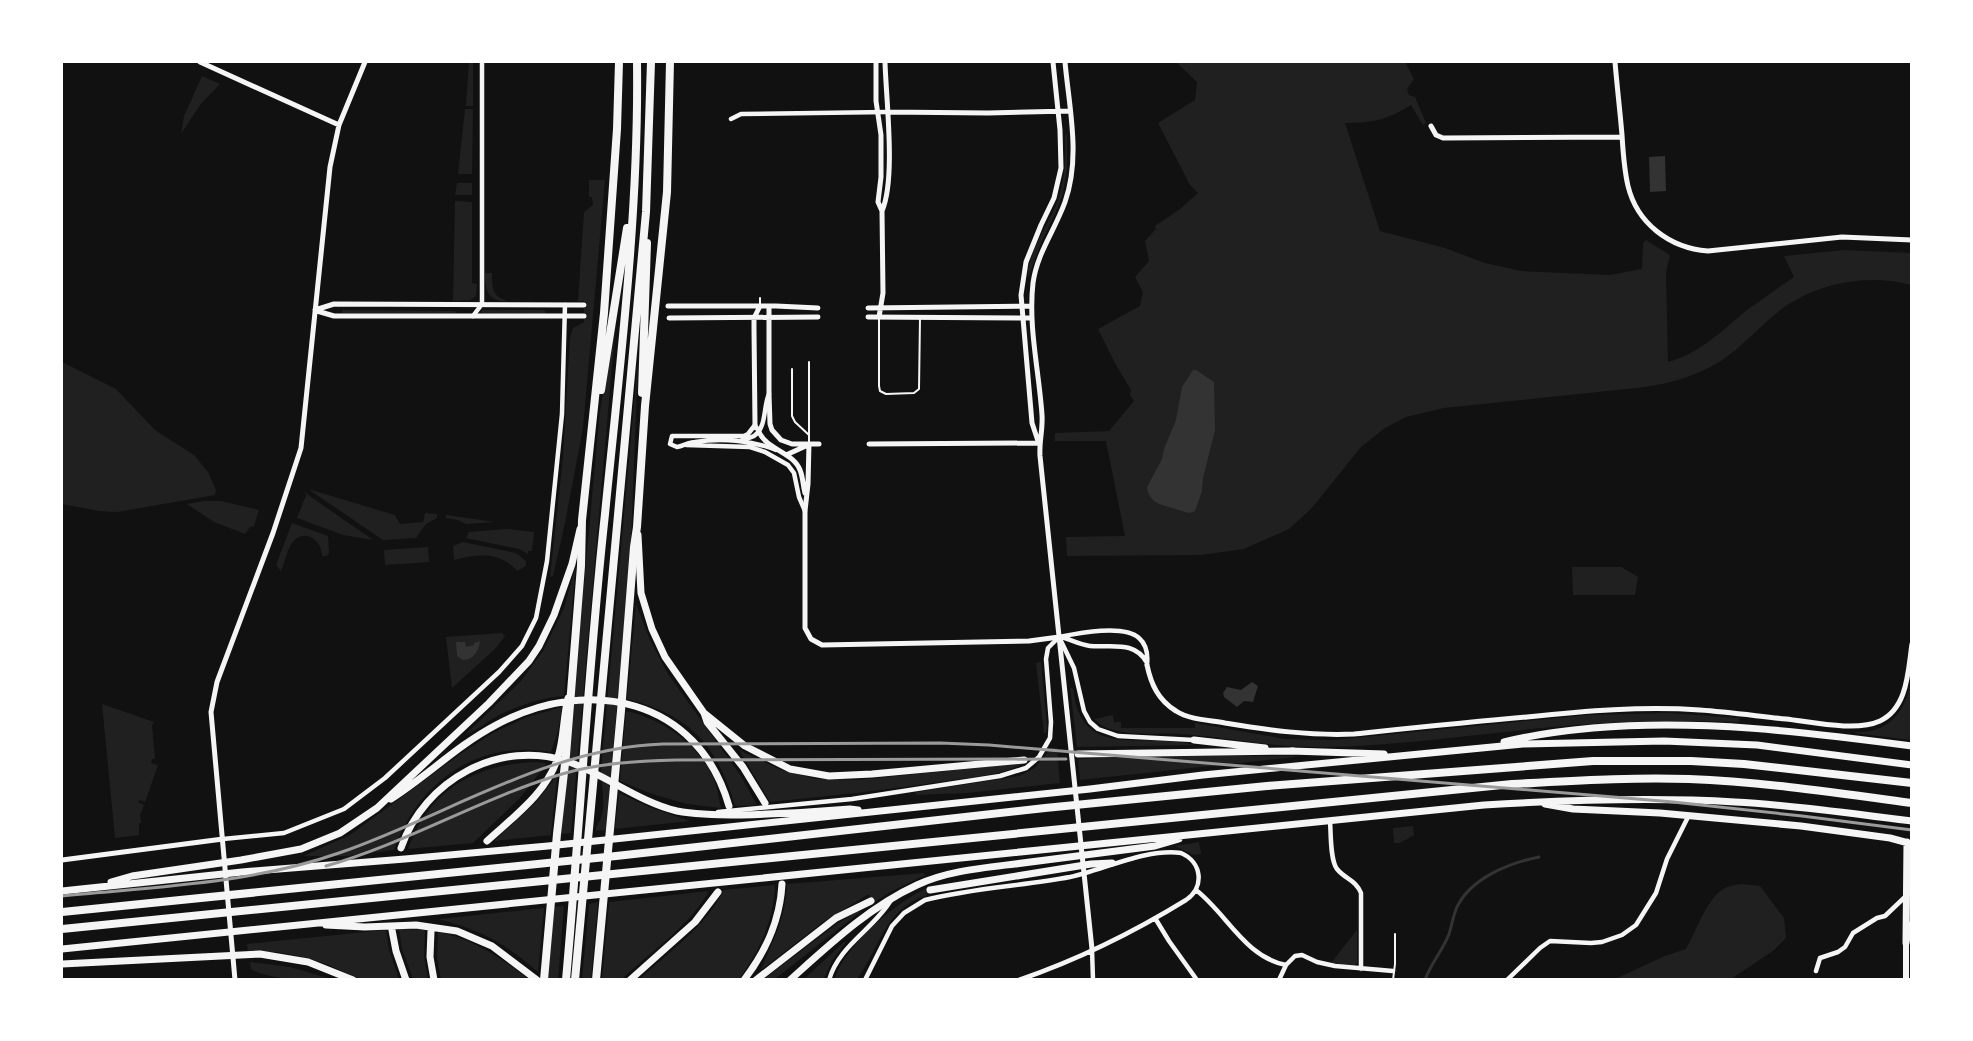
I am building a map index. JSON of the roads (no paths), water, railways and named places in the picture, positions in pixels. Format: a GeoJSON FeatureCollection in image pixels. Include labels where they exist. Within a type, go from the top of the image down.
{"type":"FeatureCollection","features":[{"type":"Feature","properties":{"kind":"highway"},"geometry":{"type":"LineString","coordinates":[[539,979],[571,688],[581,566],[582,520],[593,426],[612,212],[619,62]]}},
{"type":"Feature","properties":{"kind":"highway"},"geometry":{"type":"LineString","coordinates":[[566,980],[601,550],[627,290],[637,116],[637,62]]}},
{"type":"Feature","properties":{"kind":"highway"},"geometry":{"type":"LineString","coordinates":[[575,980],[646,212],[651,62]]}},
{"type":"Feature","properties":{"kind":"highway"},"geometry":{"type":"LineString","coordinates":[[596,980],[634,548],[638,527],[645,406],[667,192],[670,62]]}},
{"type":"Feature","properties":{"kind":"highway"},"geometry":{"type":"LineString","coordinates":[[593,426],[632,200]]}},
{"type":"Feature","properties":{"kind":"highway"},"geometry":{"type":"LineString","coordinates":[[645,406],[642,394],[647,253],[646,212]]}},
{"type":"Feature","properties":{"kind":"highway"},"geometry":{"type":"LineString","coordinates":[[62,912],[616,856],[1033,809],[1244,788],[1593,761],[1691,761],[1743,764],[1911,783]]}},
{"type":"Feature","properties":{"kind":"highway"},"geometry":{"type":"LineString","coordinates":[[62,929],[1524,783],[1690,779],[1799,788],[1911,803]]}},
{"type":"Feature","properties":{"kind":"main road"},"geometry":{"type":"LineString","coordinates":[[377,808],[489,703],[529,661],[554,615],[572,564],[582,520]]}},
{"type":"Feature","properties":{"kind":"main road"},"geometry":{"type":"LineString","coordinates":[[638,527],[639,581],[647,615],[669,664],[704,713],[745,746],[790,769],[816,775],[861,775],[1024,760]]}},
{"type":"Feature","properties":{"kind":"main road"},"geometry":{"type":"LineString","coordinates":[[487,841],[530,801],[552,773],[559,756],[565,710],[571,688]]}},
{"type":"Feature","properties":{"kind":"main road"},"geometry":{"type":"LineString","coordinates":[[94,887],[132,876],[278,854],[313,845],[340,833],[410,787],[471,740],[495,725],[522,712],[562,701],[597,700],[629,705],[666,720],[698,744],[718,774],[729,806]]}},
{"type":"Feature","properties":{"kind":"main road"},"geometry":{"type":"LineString","coordinates":[[704,713],[707,722],[747,773],[765,803]]}},
{"type":"Feature","properties":{"kind":"main road"},"geometry":{"type":"LineString","coordinates":[[1484,748],[1537,733],[1640,724],[1709,725],[1809,733],[1911,746]]}},
{"type":"Feature","properties":{"kind":"main road"},"geometry":{"type":"LineString","coordinates":[[1194,740],[1294,751]]}},
{"type":"Feature","properties":{"kind":"main road"},"geometry":{"type":"LineString","coordinates":[[62,891],[242,872],[405,860],[548,846],[1523,744],[1676,741],[1757,745],[1911,765]]}},
{"type":"Feature","properties":{"kind":"main road"},"geometry":{"type":"LineString","coordinates":[[1078,754],[1294,751],[1408,755]]}},
{"type":"Feature","properties":{"kind":"main road"},"geometry":{"type":"LineString","coordinates":[[401,848],[412,822],[424,805],[449,781],[475,766],[495,760],[524,756],[547,757],[581,767],[622,788],[674,810],[701,814],[760,814],[850,809],[869,812]]}},
{"type":"Feature","properties":{"kind":"main road"},"geometry":{"type":"LineString","coordinates":[[62,949],[1530,802],[1668,800],[1735,802],[1799,807],[1911,821]]}},
{"type":"Feature","properties":{"kind":"main road"},"geometry":{"type":"LineString","coordinates":[[1530,802],[1573,809],[1689,815],[1812,827],[1890,838],[1909,843],[1906,896],[1906,980]]}},
{"type":"Feature","properties":{"kind":"main road"},"geometry":{"type":"LineString","coordinates":[[790,980],[849,929],[893,898],[918,884],[951,874],[1155,846],[1198,834]]}},
{"type":"Feature","properties":{"kind":"main road"},"geometry":{"type":"LineString","coordinates":[[930,890],[1091,864],[1112,863]]}},
{"type":"Feature","properties":{"kind":"main road"},"geometry":{"type":"LineString","coordinates":[[744,980],[772,934],[779,909],[782,884]]}},
{"type":"Feature","properties":{"kind":"main road"},"geometry":{"type":"LineString","coordinates":[[630,980],[695,922],[718,892]]}},
{"type":"Feature","properties":{"kind":"main road"},"geometry":{"type":"LineString","coordinates":[[756,980],[826,925],[854,908],[871,901]]}},
{"type":"Feature","properties":{"kind":"main road"},"geometry":{"type":"LineString","coordinates":[[1906,943],[1911,923]]}},
{"type":"Feature","properties":{"kind":"main road"},"geometry":{"type":"LineString","coordinates":[[303,924],[365,927],[408,925],[449,929],[486,943],[539,979]]}},
{"type":"Feature","properties":{"kind":"main road"},"geometry":{"type":"LineString","coordinates":[[392,930],[406,980]]}},
{"type":"Feature","properties":{"kind":"main road"},"geometry":{"type":"LineString","coordinates":[[431,931],[430,957],[434,980]]}},
{"type":"Feature","properties":{"kind":"main road"},"geometry":{"type":"LineString","coordinates":[[62,964],[218,956],[276,956],[300,960],[329,969],[353,980]]}},
{"type":"Feature","properties":{"kind":"street"},"geometry":{"type":"LineString","coordinates":[[200,62],[339,125]]}},
{"type":"Feature","properties":{"kind":"street"},"geometry":{"type":"LineString","coordinates":[[235,980],[211,712],[213,698],[273,533],[301,448],[324,204],[330,167],[339,125],[365,62]]}},
{"type":"Feature","properties":{"kind":"street"},"geometry":{"type":"LineString","coordinates":[[473,316],[482,304],[482,62]]}},
{"type":"Feature","properties":{"kind":"street"},"geometry":{"type":"LineString","coordinates":[[876,62],[877,112],[881,135],[881,177],[878,202],[882,211]]}},
{"type":"Feature","properties":{"kind":"street"},"geometry":{"type":"LineString","coordinates":[[879,317],[882,211],[886,202],[888,177],[885,62]]}},
{"type":"Feature","properties":{"kind":"street"},"geometry":{"type":"LineString","coordinates":[[1039,442],[1032,423],[1021,306],[1026,262],[1052,204],[1058,181],[1061,157],[1053,62]]}},
{"type":"Feature","properties":{"kind":"street"},"geometry":{"type":"LineString","coordinates":[[1065,62],[1072,135],[1071,181],[1065,202],[1038,263],[1031,306],[1042,415],[1039,442],[1092,949],[1092,980]]}},
{"type":"Feature","properties":{"kind":"street"},"geometry":{"type":"LineString","coordinates":[[1615,62],[1627,184],[1640,215],[1660,235],[1688,248],[1718,251],[1842,237],[1911,240]]}},
{"type":"Feature","properties":{"kind":"street"},"geometry":{"type":"LineString","coordinates":[[731,120],[741,114],[1070,111]]}},
{"type":"Feature","properties":{"kind":"street"},"geometry":{"type":"LineString","coordinates":[[1431,126],[1436,135],[1443,138],[1622,136]]}},
{"type":"Feature","properties":{"kind":"street"},"geometry":{"type":"LineString","coordinates":[[315,310],[334,304],[584,305]]}},
{"type":"Feature","properties":{"kind":"street"},"geometry":{"type":"LineString","coordinates":[[62,860],[284,833],[344,809],[385,778],[499,672],[522,646],[536,618],[547,561],[562,414],[565,305]]}},
{"type":"Feature","properties":{"kind":"street"},"geometry":{"type":"LineString","coordinates":[[669,306],[818,308]]}},
{"type":"Feature","properties":{"kind":"street"},"geometry":{"type":"LineString","coordinates":[[760,306],[754,318],[755,425],[765,442],[777,451]]}},
{"type":"Feature","properties":{"kind":"street"},"geometry":{"type":"LineString","coordinates":[[769,306],[769,394],[772,430],[781,440],[792,444],[819,444]]}},
{"type":"Feature","properties":{"kind":"street"},"geometry":{"type":"LineString","coordinates":[[868,308],[1031,306]]}},
{"type":"Feature","properties":{"kind":"street"},"geometry":{"type":"LineString","coordinates":[[315,310],[334,316],[584,316]]}},
{"type":"Feature","properties":{"kind":"street"},"geometry":{"type":"LineString","coordinates":[[669,318],[818,317]]}},
{"type":"Feature","properties":{"kind":"street"},"geometry":{"type":"LineString","coordinates":[[868,317],[1032,318]]}},
{"type":"Feature","properties":{"kind":"street"},"geometry":{"type":"LineString","coordinates":[[740,441],[759,432],[769,394]]}},
{"type":"Feature","properties":{"kind":"street"},"geometry":{"type":"LineString","coordinates":[[755,425],[744,436],[676,435],[670,438],[672,446],[677,447],[698,441],[740,441],[762,444],[786,455],[800,470],[806,498]]}},
{"type":"Feature","properties":{"kind":"street"},"geometry":{"type":"LineString","coordinates":[[869,444],[1039,442]]}},
{"type":"Feature","properties":{"kind":"street"},"geometry":{"type":"LineString","coordinates":[[786,455],[809,444]]}},
{"type":"Feature","properties":{"kind":"street"},"geometry":{"type":"LineString","coordinates":[[809,444],[805,511],[806,628],[811,639],[822,645],[1029,641],[1088,632],[1123,632],[1132,634],[1144,643],[1148,656],[1147,665]]}},
{"type":"Feature","properties":{"kind":"street"},"geometry":{"type":"LineString","coordinates":[[685,445],[750,447],[765,452],[788,465],[794,473],[798,497],[805,511]]}},
{"type":"Feature","properties":{"kind":"street"},"geometry":{"type":"LineString","coordinates":[[1059,637],[1088,646],[1129,647],[1141,654],[1159,696],[1182,714],[1295,733],[1327,735],[1638,708],[1699,710],[1808,722],[1862,725],[1881,720],[1898,704],[1906,680],[1911,644]]}},
{"type":"Feature","properties":{"kind":"street"},"geometry":{"type":"LineString","coordinates":[[1059,637],[1074,668],[1084,711],[1090,722],[1098,729],[1118,736],[1194,740]]}},
{"type":"Feature","properties":{"kind":"street"},"geometry":{"type":"LineString","coordinates":[[701,814],[852,799],[1015,773],[1030,765],[1047,745],[1051,730],[1046,659],[1048,648],[1059,637]]}},
{"type":"Feature","properties":{"kind":"street"},"geometry":{"type":"LineString","coordinates":[[1507,980],[1550,941],[1602,942],[1622,936],[1636,925],[1652,901],[1667,859],[1689,815]]}},
{"type":"Feature","properties":{"kind":"street"},"geometry":{"type":"LineString","coordinates":[[1330,821],[1334,864],[1338,871],[1358,886],[1361,892],[1361,969]]}},
{"type":"Feature","properties":{"kind":"street"},"geometry":{"type":"LineString","coordinates":[[864,978],[889,930],[904,913],[918,903],[941,897],[1073,876],[1112,863],[1157,855],[1181,854],[1192,860],[1199,879],[1196,890],[1186,900],[1092,949],[1019,980]]}},
{"type":"Feature","properties":{"kind":"street"},"geometry":{"type":"LineString","coordinates":[[1196,890],[1251,948],[1286,965]]}},
{"type":"Feature","properties":{"kind":"street"},"geometry":{"type":"LineString","coordinates":[[1816,971],[1820,958],[1845,947],[1853,933],[1877,918],[1885,916],[1906,896]]}},
{"type":"Feature","properties":{"kind":"street"},"geometry":{"type":"LineString","coordinates":[[829,980],[834,966],[844,952],[893,898]]}},
{"type":"Feature","properties":{"kind":"street"},"geometry":{"type":"LineString","coordinates":[[1155,918],[1197,980]]}},
{"type":"Feature","properties":{"kind":"street"},"geometry":{"type":"LineString","coordinates":[[1279,980],[1286,965],[1295,956],[1302,955],[1323,964],[1393,971]]}},
{"type":"Feature","properties":{"kind":"lane"},"geometry":{"type":"LineString","coordinates":[[760,298],[760,306]]}},
{"type":"Feature","properties":{"kind":"lane"},"geometry":{"type":"LineString","coordinates":[[879,317],[879,388],[886,394],[914,393],[919,389],[920,318]]}},
{"type":"Feature","properties":{"kind":"lane"},"geometry":{"type":"LineString","coordinates":[[809,362],[809,444]]}},
{"type":"Feature","properties":{"kind":"lane"},"geometry":{"type":"LineString","coordinates":[[792,369],[792,416],[809,435]]}},
{"type":"Feature","properties":{"kind":"lane"},"geometry":{"type":"LineString","coordinates":[[1393,980],[1395,934]]}},
{"type":"Feature","properties":{"kind":"waterway"},"geometry":{"type":"LineString","coordinates":[[1425,980],[1449,934],[1454,914],[1463,897],[1492,873],[1539,857]]}},
{"type":"Feature","properties":{"kind":"railway"},"geometry":{"type":"LineString","coordinates":[[62,896],[202,883],[271,872],[339,853],[379,838],[538,770],[620,748],[663,744],[940,743],[989,745],[1673,802],[1912,830]]}},
{"type":"Feature","properties":{"kind":"railway"},"geometry":{"type":"LineString","coordinates":[[326,866],[386,845],[532,784],[576,770],[604,765],[676,760],[1066,759]]}}]}
